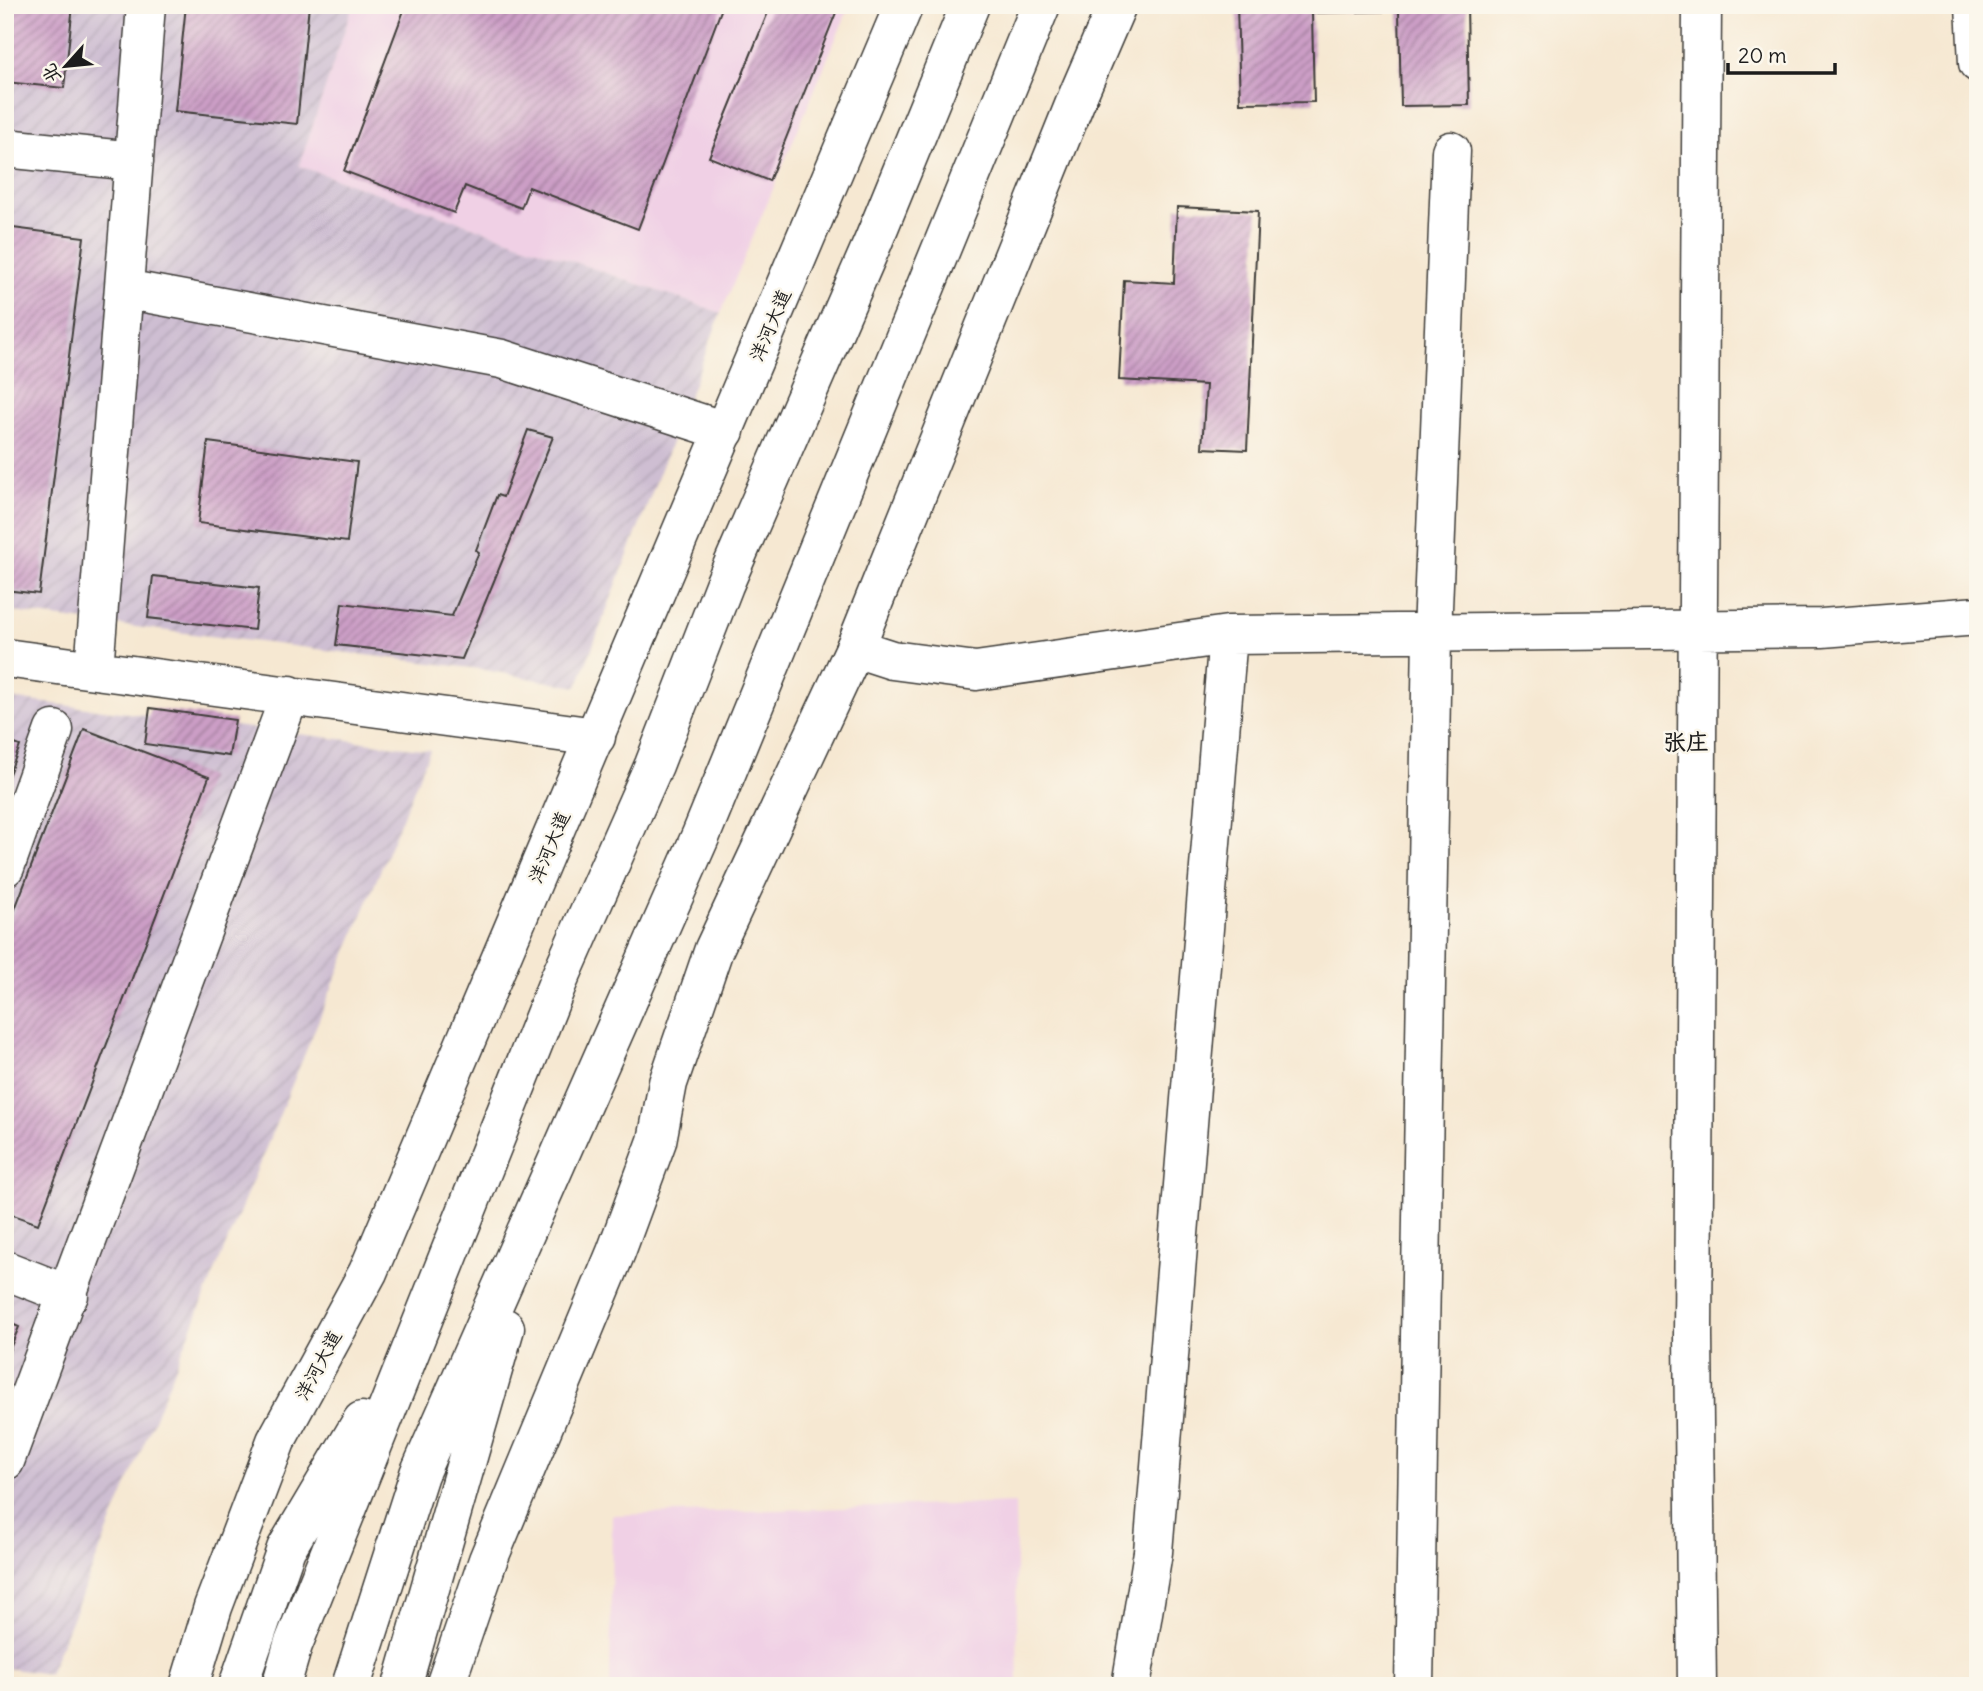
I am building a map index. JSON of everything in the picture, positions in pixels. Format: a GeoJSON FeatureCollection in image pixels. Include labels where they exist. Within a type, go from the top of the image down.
{"type":"FeatureCollection","features":[{"type":"Feature","properties":{"kind":"main road"},"geometry":{"type":"LineString","coordinates":[[94,669],[146,5]]}},
{"type":"Feature","properties":{"kind":"main road","name":"洋河大道"},"geometry":{"type":"LineString","coordinates":[[188,1686],[213,1606],[276,1441],[368,1272],[904,5]]}},
{"type":"Feature","properties":{"kind":"main road"},"geometry":{"type":"LineString","coordinates":[[281,1686],[293,1645],[558,982],[654,765],[716,608],[970,5]]}},
{"type":"Feature","properties":{"kind":"main road"},"geometry":{"type":"LineString","coordinates":[[351,1686],[419,1474],[701,835],[1041,5]]}},
{"type":"Feature","properties":{"kind":"main road"},"geometry":{"type":"LineString","coordinates":[[445,1686],[488,1560],[616,1252],[657,1141],[668,1083],[714,949],[855,649],[1117,5]]}},
{"type":"Feature","properties":{"kind":"main road"},"geometry":{"type":"LineString","coordinates":[[1697,1686],[1693,1321],[1703,5]]}},
{"type":"Feature","properties":{"kind":"main road"},"geometry":{"type":"LineString","coordinates":[[1975,5],[1978,63]]}},
{"type":"Feature","properties":{"kind":"main road"},"geometry":{"type":"LineString","coordinates":[[5,148],[134,161]]}},
{"type":"Feature","properties":{"kind":"main road"},"geometry":{"type":"LineString","coordinates":[[1414,1686],[1432,634],[1451,151]]}},
{"type":"Feature","properties":{"kind":"main road"},"geometry":{"type":"LineString","coordinates":[[124,289],[502,359],[725,431]]}},
{"type":"Feature","properties":{"kind":"main road"},"geometry":{"type":"LineString","coordinates":[[855,649],[892,660],[976,671],[1228,635],[1822,628],[1978,616]]}},
{"type":"Feature","properties":{"kind":"main road"},"geometry":{"type":"LineString","coordinates":[[1131,1686],[1153,1552],[1228,635]]}},
{"type":"Feature","properties":{"kind":"main road"},"geometry":{"type":"LineString","coordinates":[[5,658],[596,737]]}},
{"type":"Feature","properties":{"kind":"main road"},"geometry":{"type":"LineString","coordinates":[[5,1461],[290,695]]}},
{"type":"Feature","properties":{"kind":"main road"},"geometry":{"type":"LineString","coordinates":[[5,867],[54,730]]}},
{"type":"Feature","properties":{"kind":"main road"},"geometry":{"type":"LineString","coordinates":[[402,1686],[543,1192]]}},
{"type":"Feature","properties":{"kind":"main road"},"geometry":{"type":"LineString","coordinates":[[5,1270],[69,1295]]}},
{"type":"Feature","properties":{"kind":"main road"},"geometry":{"type":"LineString","coordinates":[[238,1686],[286,1549],[425,1313]]}},
{"type":"Feature","properties":{"kind":"shaded area"},"geometry":{"type":"Polygon","coordinates":[[[5,5],[353,5],[299,166],[721,313],[577,687],[480,669],[5,611],[5,5]]]}},
{"type":"Feature","properties":{"kind":"shaded area"},"geometry":{"type":"Polygon","coordinates":[[[353,5],[850,5],[721,313],[299,166],[353,5]]]}},
{"type":"Feature","properties":{"kind":"shaded area"},"geometry":{"type":"Polygon","coordinates":[[[5,698],[430,750],[49,1674],[5,1668],[5,698]]]}},
{"type":"Feature","properties":{"kind":"shaded area"},"geometry":{"type":"Polygon","coordinates":[[[1015,1503],[1018,1686],[610,1686],[612,1515],[1015,1503]]]}},
{"type":"Feature","properties":{"kind":"building"},"geometry":{"type":"Polygon","coordinates":[[[5,5],[73,5],[64,88],[5,82],[5,5]]]}},
{"type":"Feature","properties":{"kind":"building"},"geometry":{"type":"Polygon","coordinates":[[[186,5],[309,5],[297,124],[175,111],[186,5]]]}},
{"type":"Feature","properties":{"kind":"building"},"geometry":{"type":"Polygon","coordinates":[[[406,5],[723,5],[638,229],[529,187],[521,208],[465,186],[454,213],[344,171],[406,5]]]}},
{"type":"Feature","properties":{"kind":"building"},"geometry":{"type":"Polygon","coordinates":[[[771,5],[839,5],[769,181],[709,157],[771,5]]]}},
{"type":"Feature","properties":{"kind":"building"},"geometry":{"type":"Polygon","coordinates":[[[1237,5],[1467,5],[1469,105],[1401,106],[1399,11],[1312,13],[1314,102],[1240,103],[1237,5]]]}},
{"type":"Feature","properties":{"kind":"building"},"geometry":{"type":"Polygon","coordinates":[[[1177,207],[1258,211],[1247,450],[1202,448],[1206,385],[1119,380],[1124,280],[1174,283],[1177,207]]]}},
{"type":"Feature","properties":{"kind":"building"},"geometry":{"type":"Polygon","coordinates":[[[5,227],[84,237],[39,594],[5,590],[5,227]]]}},
{"type":"Feature","properties":{"kind":"building"},"geometry":{"type":"Polygon","coordinates":[[[528,430],[553,437],[462,659],[336,645],[342,603],[452,616],[479,552],[476,550],[497,495],[503,497],[528,430]]]}},
{"type":"Feature","properties":{"kind":"building"},"geometry":{"type":"Polygon","coordinates":[[[208,442],[357,462],[347,542],[198,523],[208,442]]]}},
{"type":"Feature","properties":{"kind":"building"},"geometry":{"type":"Polygon","coordinates":[[[153,576],[259,588],[254,630],[148,618],[153,576]]]}},
{"type":"Feature","properties":{"kind":"building"},"geometry":{"type":"Polygon","coordinates":[[[150,708],[235,720],[229,756],[145,744],[150,708]]]}},
{"type":"Feature","properties":{"kind":"building"},"geometry":{"type":"Polygon","coordinates":[[[84,729],[209,777],[38,1224],[5,1212],[5,935],[84,729]]]}},
{"type":"Feature","properties":{"kind":"building"},"geometry":{"type":"Polygon","coordinates":[[[5,740],[20,746],[5,784],[5,740]]]}},
{"type":"Feature","properties":{"kind":"building"},"geometry":{"type":"Polygon","coordinates":[[[5,1321],[19,1327],[5,1360],[5,1321]]]}},
{"type":"Feature","properties":{"kind":"district","name":"张庄"},"geometry":{"type":"Point","coordinates":[1686,741]}}]}
